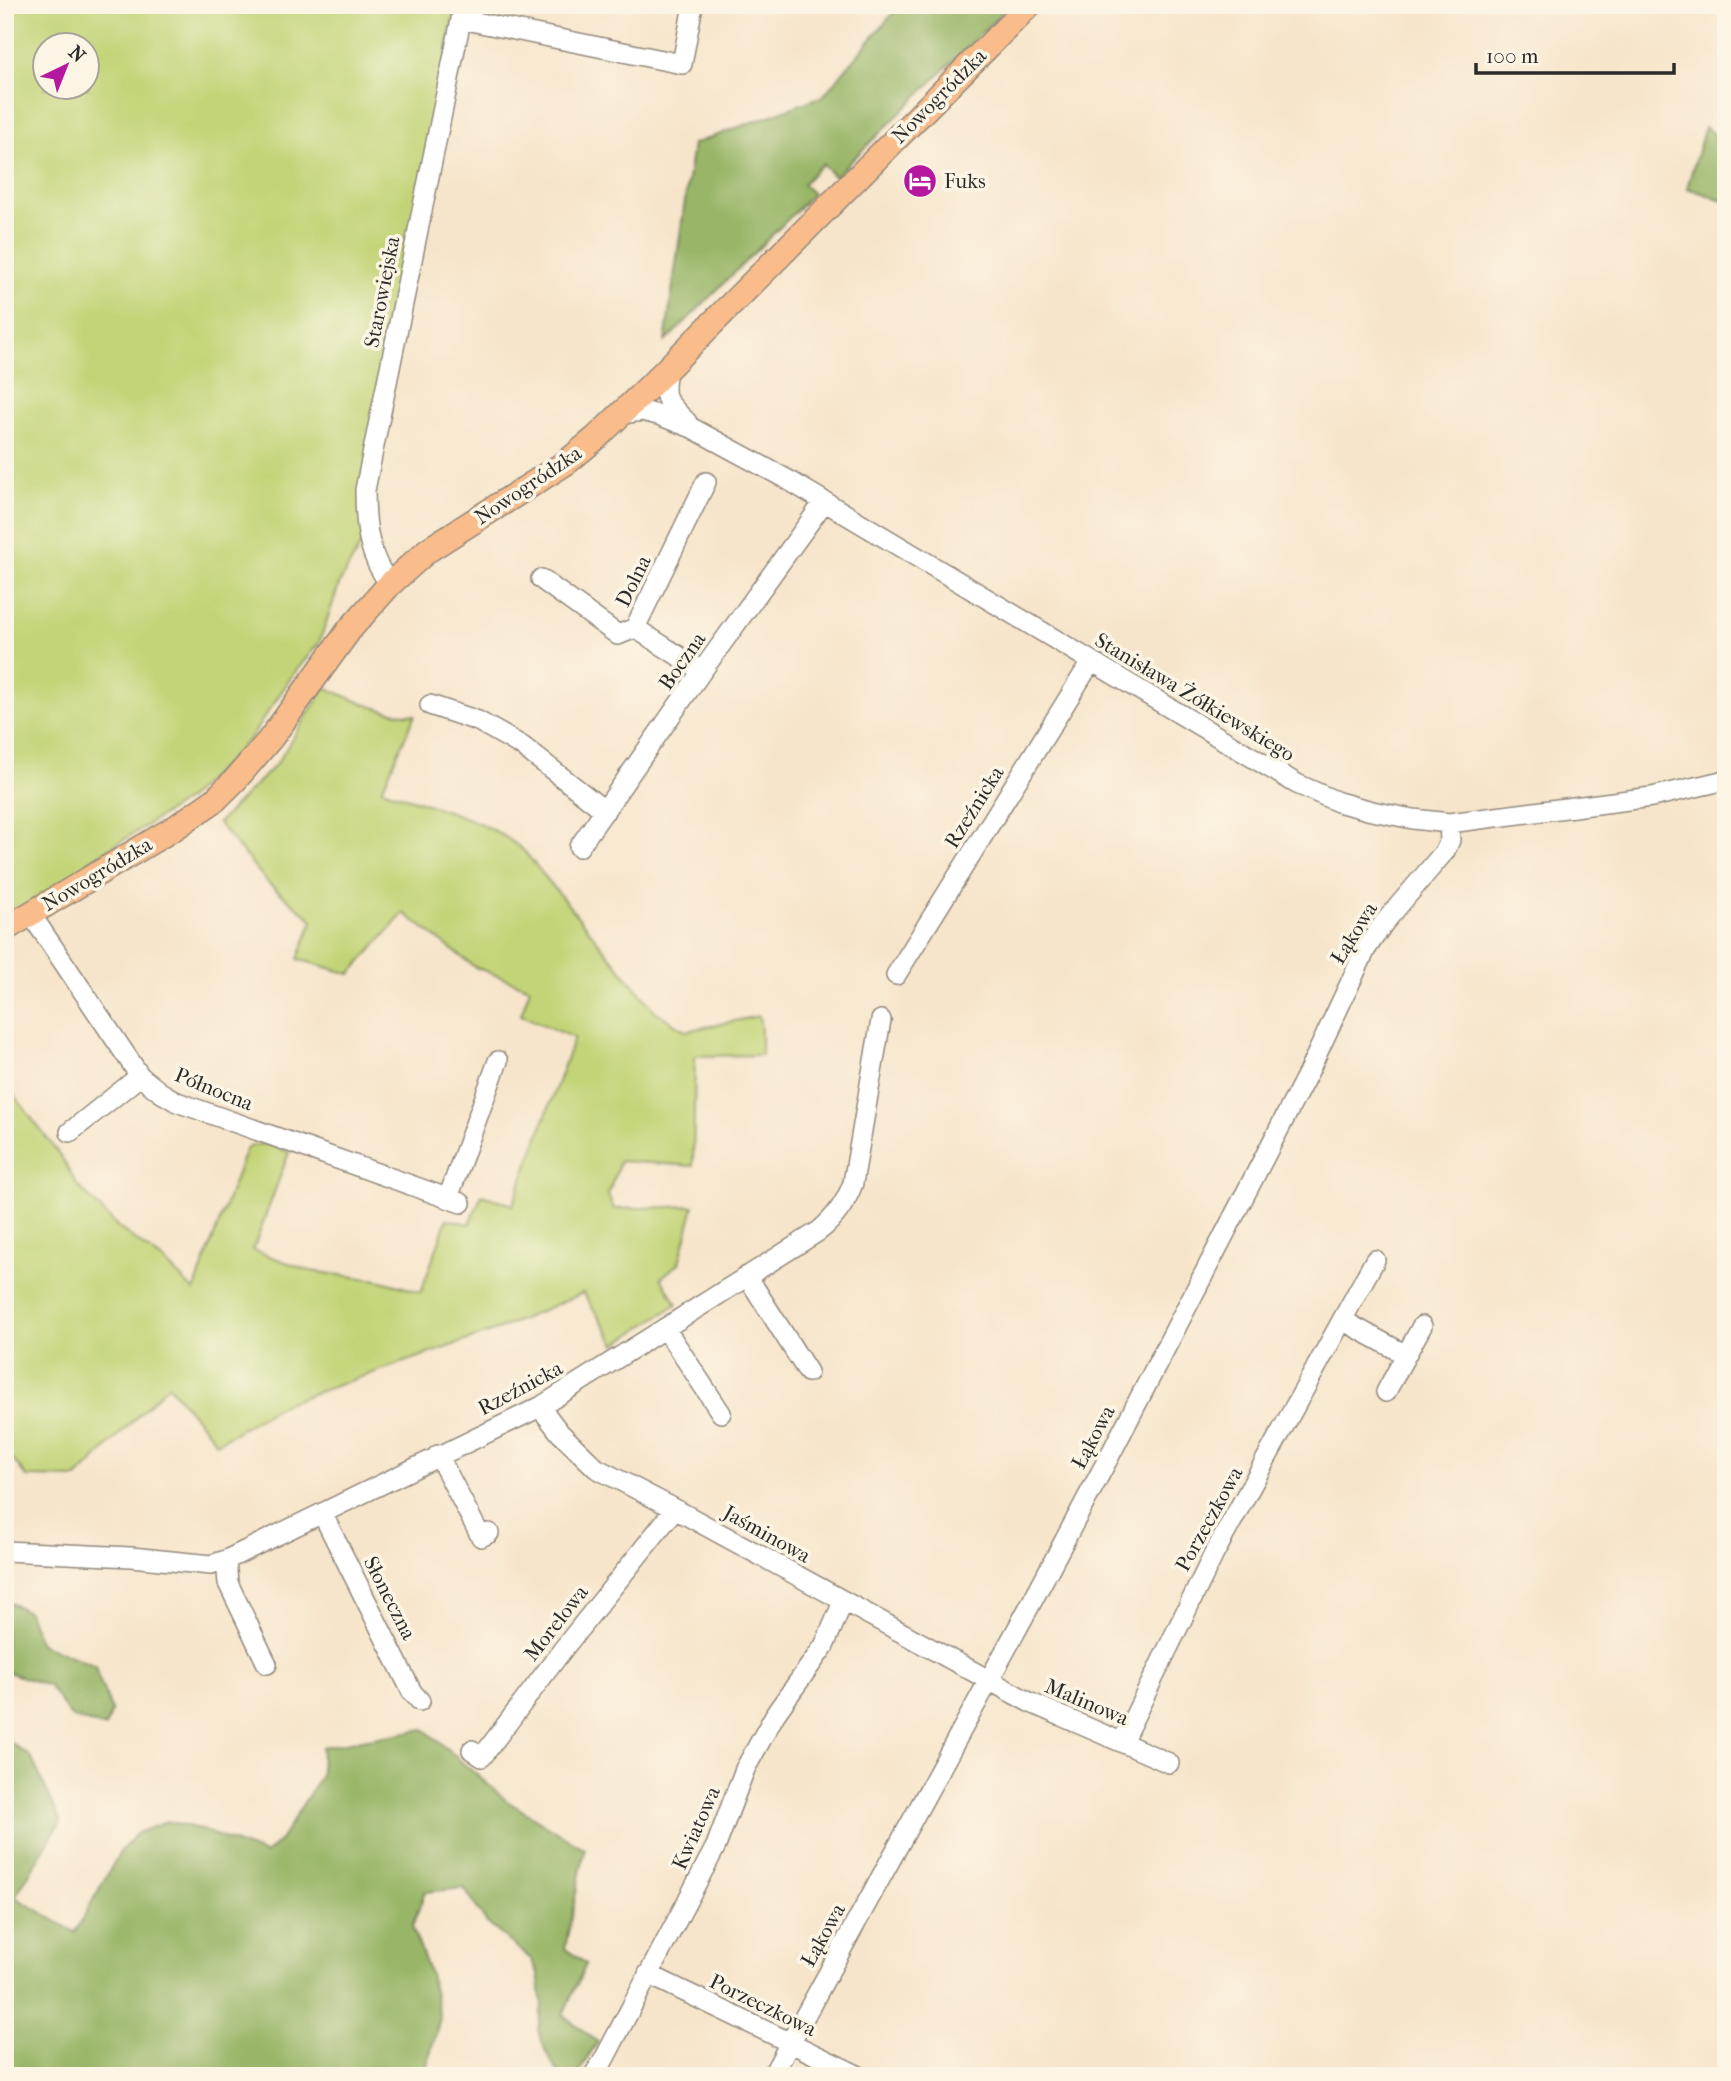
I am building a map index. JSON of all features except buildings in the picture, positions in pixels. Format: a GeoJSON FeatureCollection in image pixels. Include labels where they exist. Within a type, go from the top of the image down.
{"type":"FeatureCollection","features":[{"type":"Feature","properties":{"kind":"main road","name":"Nowogródzka"},"geometry":{"type":"LineString","coordinates":[[5,929],[176,827],[215,800],[271,738],[350,628],[390,584],[428,550],[567,462],[596,438],[1030,5]]}},
{"type":"Feature","properties":{"kind":"street"},"geometry":{"type":"LineString","coordinates":[[463,12],[682,64],[693,5]]}},
{"type":"Feature","properties":{"kind":"street","name":"Starowiejska"},"geometry":{"type":"LineString","coordinates":[[390,584],[381,572],[371,549],[365,517],[365,490],[463,12]]}},
{"type":"Feature","properties":{"kind":"street","name":"Stanisława Żółkiewskiego"},"geometry":{"type":"LineString","coordinates":[[667,369],[665,398],[692,428]]}},
{"type":"Feature","properties":{"kind":"street","name":"Stanisława Żółkiewskiego"},"geometry":{"type":"LineString","coordinates":[[621,414],[642,411],[692,428],[824,502],[1297,784],[1338,802],[1413,820],[1449,823],[1652,797],[1726,780]]}},
{"type":"Feature","properties":{"kind":"street","name":"Dolna"},"geometry":{"type":"LineString","coordinates":[[702,671],[635,628],[706,482]]}},
{"type":"Feature","properties":{"kind":"street","name":"Boczna"},"geometry":{"type":"LineString","coordinates":[[579,847],[824,502]]}},
{"type":"Feature","properties":{"kind":"street"},"geometry":{"type":"LineString","coordinates":[[541,579],[618,635],[635,628]]}},
{"type":"Feature","properties":{"kind":"street","name":"Rzeźnicka"},"geometry":{"type":"LineString","coordinates":[[896,975],[1091,662]]}},
{"type":"Feature","properties":{"kind":"street"},"geometry":{"type":"LineString","coordinates":[[430,705],[478,721],[522,746],[605,811]]}},
{"type":"Feature","properties":{"kind":"street","name":"Łąkowa"},"geometry":{"type":"LineString","coordinates":[[772,2076],[1109,1457],[1308,1073],[1366,949],[1383,924],[1445,851],[1450,840],[1449,823]]}},
{"type":"Feature","properties":{"kind":"street","name":"Północna"},"geometry":{"type":"LineString","coordinates":[[30,913],[140,1076],[160,1093],[177,1102],[455,1200],[498,1061]]}},
{"type":"Feature","properties":{"kind":"street","name":"Rzeźnicka"},"geometry":{"type":"LineString","coordinates":[[5,1551],[131,1557],[211,1565],[540,1407],[819,1231],[837,1213],[847,1200],[853,1183],[881,1020]]}},
{"type":"Feature","properties":{"kind":"street"},"geometry":{"type":"LineString","coordinates":[[70,1132],[140,1076]]}},
{"type":"Feature","properties":{"kind":"street","name":"Porzeczkowa"},"geometry":{"type":"LineString","coordinates":[[1122,1742],[1214,1554],[1375,1260]]}},
{"type":"Feature","properties":{"kind":"street"},"geometry":{"type":"LineString","coordinates":[[747,1276],[808,1372]]}},
{"type":"Feature","properties":{"kind":"street"},"geometry":{"type":"LineString","coordinates":[[1342,1320],[1406,1355]]}},
{"type":"Feature","properties":{"kind":"street"},"geometry":{"type":"LineString","coordinates":[[1386,1392],[1422,1326]]}},
{"type":"Feature","properties":{"kind":"street"},"geometry":{"type":"LineString","coordinates":[[665,1328],[721,1413]]}},
{"type":"Feature","properties":{"kind":"street","name":"Jaśminowa"},"geometry":{"type":"LineString","coordinates":[[540,1407],[578,1452],[596,1468],[988,1680]]}},
{"type":"Feature","properties":{"kind":"street"},"geometry":{"type":"LineString","coordinates":[[438,1455],[481,1537],[489,1533]]}},
{"type":"Feature","properties":{"kind":"street","name":"Morelowa"},"geometry":{"type":"LineString","coordinates":[[472,1750],[482,1757],[564,1648],[675,1509]]}},
{"type":"Feature","properties":{"kind":"street","name":"Słoneczna"},"geometry":{"type":"LineString","coordinates":[[322,1513],[412,1692],[420,1701]]}},
{"type":"Feature","properties":{"kind":"street"},"geometry":{"type":"LineString","coordinates":[[226,1560],[228,1583],[267,1664]]}},
{"type":"Feature","properties":{"kind":"street","name":"Kwiatowa"},"geometry":{"type":"LineString","coordinates":[[593,2076],[716,1846],[745,1769],[776,1713],[824,1646],[843,1602]]}},
{"type":"Feature","properties":{"kind":"street","name":"Malinowa"},"geometry":{"type":"LineString","coordinates":[[988,1680],[1029,1702],[1169,1763]]}},
{"type":"Feature","properties":{"kind":"street","name":"Porzeczkowa"},"geometry":{"type":"LineString","coordinates":[[649,1974],[859,2076]]}},
{"type":"Feature","properties":{"kind":"green space"},"geometry":{"type":"Polygon","coordinates":[[[5,5],[455,5],[366,514],[368,540],[361,545],[340,582],[319,643],[294,673],[251,737],[188,799],[87,863],[88,866],[5,920],[5,5]]]}},
{"type":"Feature","properties":{"kind":"green space"},"geometry":{"type":"Polygon","coordinates":[[[900,5],[1010,5],[835,177],[822,164],[803,184],[813,194],[665,342],[693,144],[823,96],[900,5]]]}},
{"type":"Feature","properties":{"kind":"green space"},"geometry":{"type":"Polygon","coordinates":[[[1705,127],[1726,144],[1726,201],[1687,188],[1705,127]]]}},
{"type":"Feature","properties":{"kind":"green space"},"geometry":{"type":"Polygon","coordinates":[[[325,687],[380,709],[415,715],[382,789],[476,822],[494,830],[524,851],[655,1011],[686,1031],[759,1016],[761,1055],[695,1056],[693,1166],[620,1161],[608,1195],[614,1209],[694,1206],[679,1263],[661,1278],[677,1304],[616,1344],[583,1293],[497,1330],[283,1404],[217,1443],[168,1385],[77,1478],[27,1477],[5,1450],[5,1083],[62,1158],[77,1185],[119,1228],[164,1261],[194,1291],[246,1149],[252,1146],[268,1145],[289,1152],[253,1250],[310,1271],[378,1280],[421,1292],[447,1219],[469,1224],[482,1195],[513,1205],[574,1038],[521,1015],[530,988],[475,967],[404,913],[350,974],[298,959],[313,920],[268,883],[218,823],[277,763],[325,687]]]}},
{"type":"Feature","properties":{"kind":"green space"},"geometry":{"type":"Polygon","coordinates":[[[5,1600],[28,1612],[40,1644],[96,1666],[112,1711],[105,1727],[71,1717],[49,1686],[5,1671],[5,1600]]]}},
{"type":"Feature","properties":{"kind":"green space"},"geometry":{"type":"Polygon","coordinates":[[[424,1729],[507,1801],[585,1849],[565,1948],[586,1964],[563,2015],[598,2042],[576,2076],[560,2076],[546,2052],[538,2031],[542,2005],[538,1973],[531,1959],[486,1922],[464,1888],[425,1892],[412,1927],[430,1974],[440,2018],[424,2076],[5,2076],[5,1739],[31,1757],[61,1821],[15,1897],[75,1932],[120,1852],[137,1833],[168,1821],[199,1829],[265,1854],[281,1839],[321,1775],[322,1747],[424,1729]]]}},
{"type":"Feature","properties":{"kind":"place","name":"Fuks"},"geometry":{"type":"Point","coordinates":[920,181]}}]}
